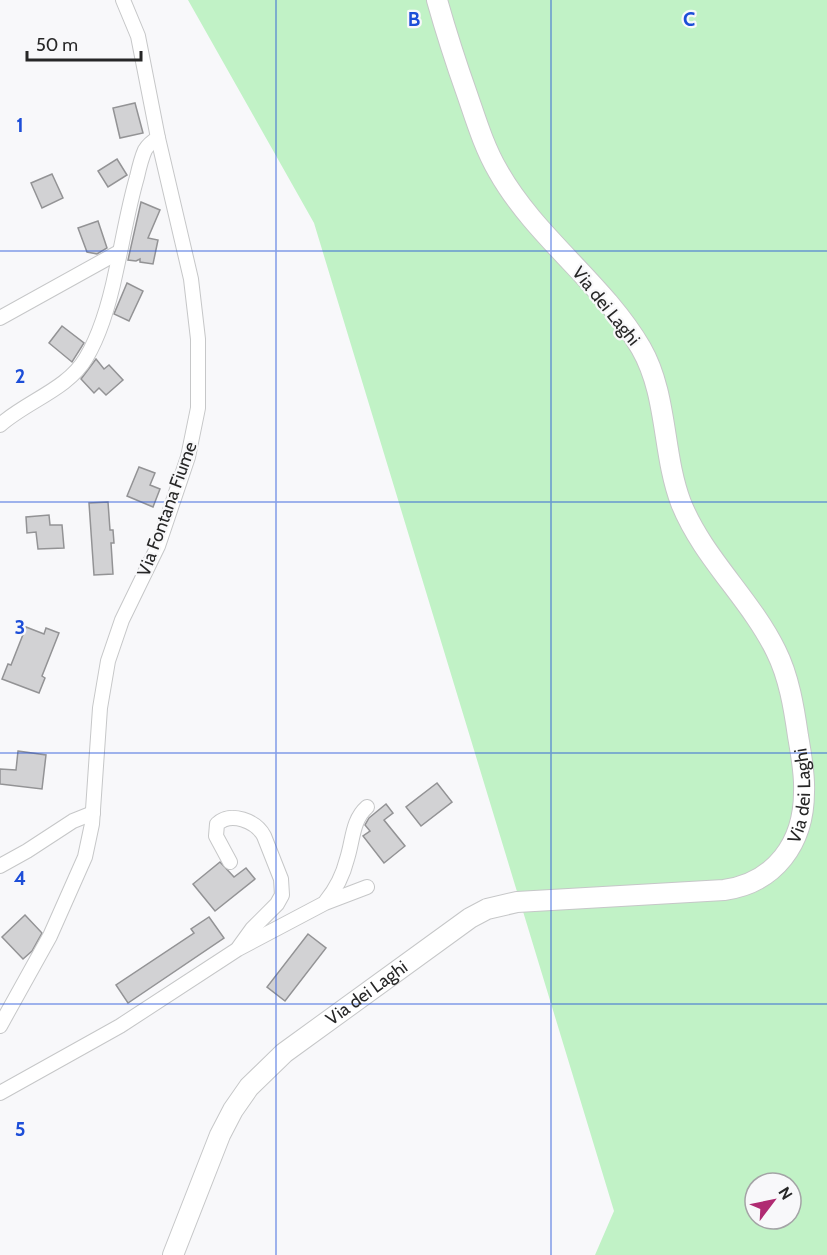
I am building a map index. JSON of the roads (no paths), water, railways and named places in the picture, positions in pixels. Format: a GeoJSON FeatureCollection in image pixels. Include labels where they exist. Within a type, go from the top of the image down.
{"type":"FeatureCollection","features":[{"type":"Feature","properties":{"kind":"main road","name":"Via dei Laghi"},"geometry":{"type":"LineString","coordinates":[[173,1255],[220,1134],[240,1098],[261,1072],[365,992],[470,918],[487,909],[517,902],[700,892],[742,886],[760,879],[783,860],[794,843],[801,822],[803,772],[790,694],[779,657],[755,616],[704,546],[681,503],[672,472],[654,379],[642,350],[616,314],[520,203],[495,166],[477,123],[437,0]]}},
{"type":"Feature","properties":{"kind":"street","name":"Via Fontana Fiume"},"geometry":{"type":"LineString","coordinates":[[0,1026],[42,950],[79,874],[88,848],[94,809],[100,708],[110,652],[125,614],[158,546],[188,457],[198,408],[195,298],[158,138],[138,36],[123,0]]}},
{"type":"Feature","properties":{"kind":"street"},"geometry":{"type":"LineString","coordinates":[[0,425],[23,406],[59,386],[82,364],[95,340],[108,302],[130,201],[145,151],[158,138]]}},
{"type":"Feature","properties":{"kind":"street"},"geometry":{"type":"LineString","coordinates":[[0,318],[119,252]]}},
{"type":"Feature","properties":{"kind":"street"},"geometry":{"type":"LineString","coordinates":[[325,903],[342,874],[358,818],[367,807]]}},
{"type":"Feature","properties":{"kind":"street"},"geometry":{"type":"LineString","coordinates":[[0,866],[94,809]]}},
{"type":"Feature","properties":{"kind":"street"},"geometry":{"type":"LineString","coordinates":[[230,862],[216,836],[217,824],[223,819],[228,819],[244,820],[254,824],[264,836],[283,889],[280,899],[252,929],[238,949]]}},
{"type":"Feature","properties":{"kind":"street"},"geometry":{"type":"LineString","coordinates":[[0,1093],[120,1026],[238,949],[325,903],[367,887]]}}]}
